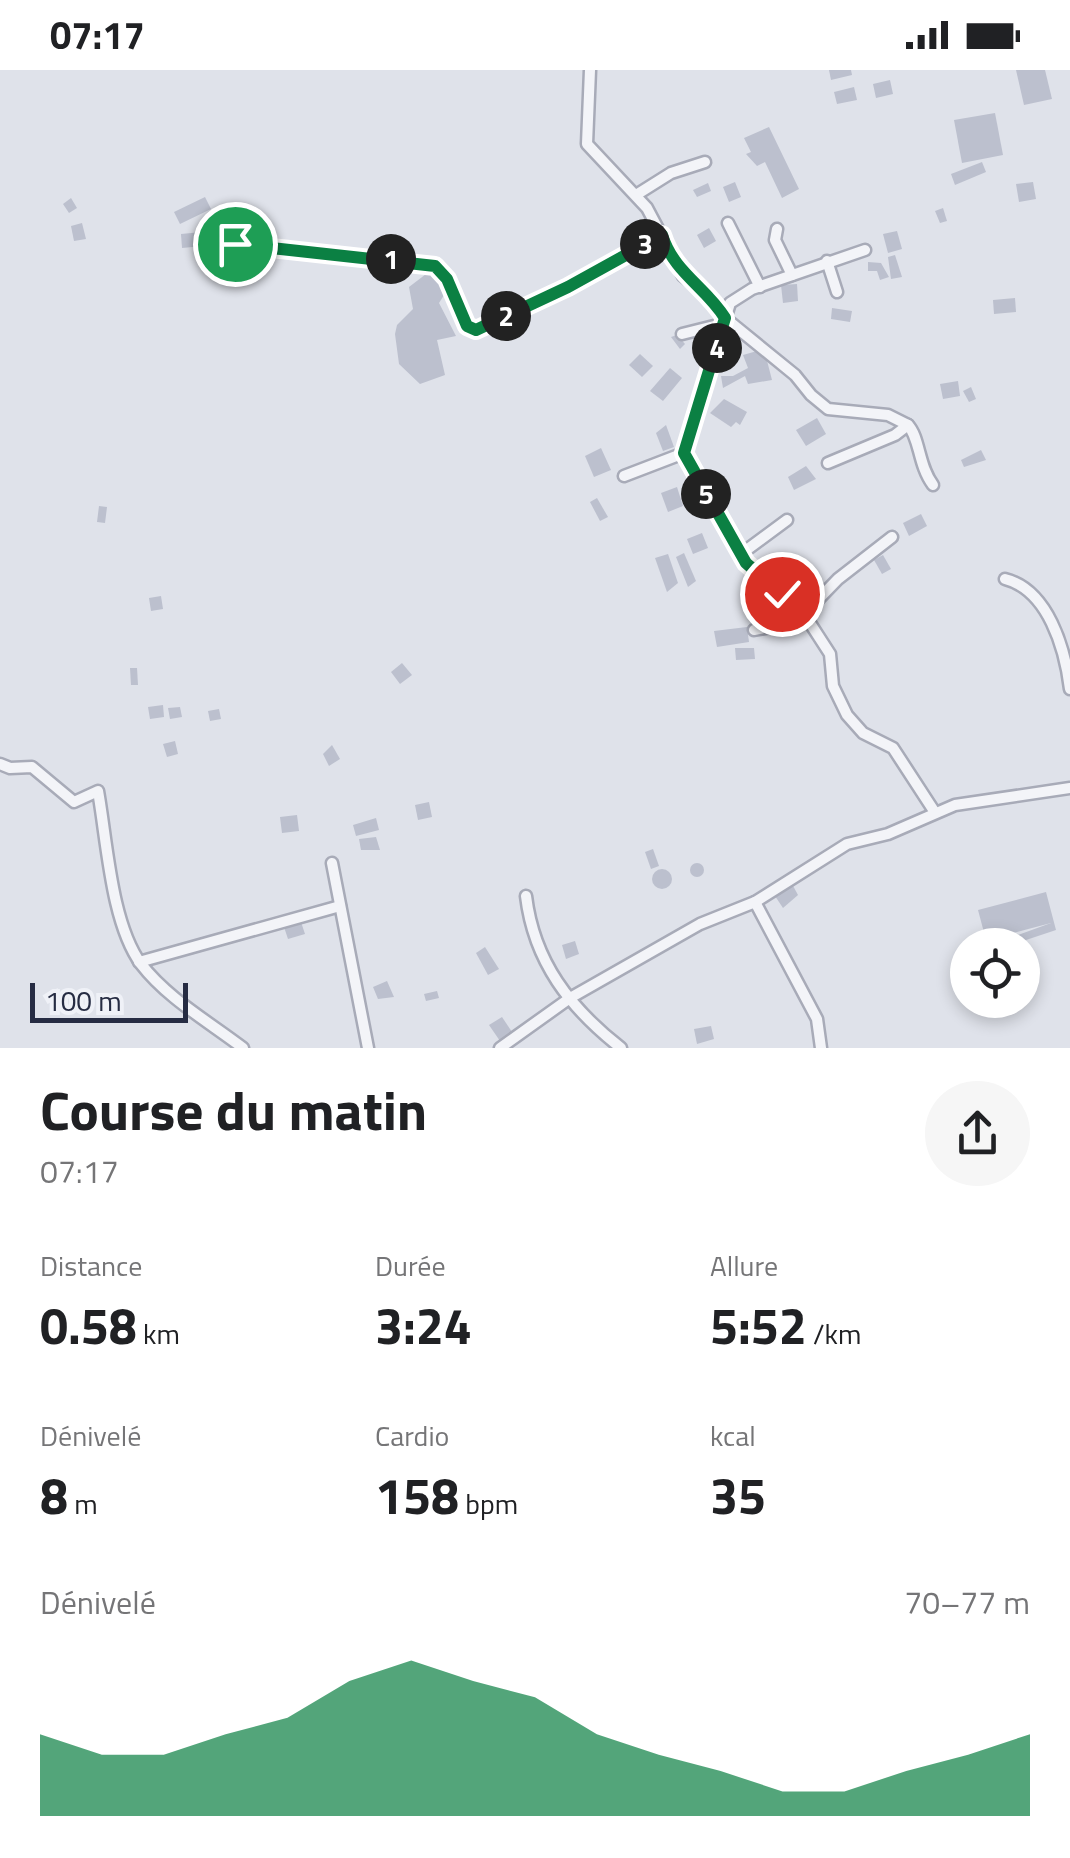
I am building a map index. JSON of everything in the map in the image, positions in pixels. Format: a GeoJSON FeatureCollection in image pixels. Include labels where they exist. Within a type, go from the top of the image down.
{"type":"FeatureCollection","features":[{"type":"Feature","properties":{"kind":"street"},"geometry":{"type":"LineString","coordinates":[[590,70],[587,144],[636,195],[684,276],[713,300],[724,321],[758,341],[828,409],[888,415],[908,425],[913,430],[915,453],[933,486]]}},
{"type":"Feature","properties":{"kind":"street"},"geometry":{"type":"LineString","coordinates":[[636,195],[671,173],[706,162]]}},
{"type":"Feature","properties":{"kind":"street"},"geometry":{"type":"LineString","coordinates":[[728,223],[760,287]]}},
{"type":"Feature","properties":{"kind":"street"},"geometry":{"type":"LineString","coordinates":[[777,229],[775,240],[792,275]]}},
{"type":"Feature","properties":{"kind":"street"},"geometry":{"type":"LineString","coordinates":[[235,244],[435,266],[447,279],[467,326],[476,330],[568,287],[662,235]]}},
{"type":"Feature","properties":{"kind":"street"},"geometry":{"type":"LineString","coordinates":[[865,250],[760,287],[730,303],[684,453],[740,554],[763,580],[807,616],[830,654],[833,686],[847,715],[863,733],[893,748],[934,811]]}},
{"type":"Feature","properties":{"kind":"street"},"geometry":{"type":"LineString","coordinates":[[827,262],[838,292]]}},
{"type":"Feature","properties":{"kind":"street"},"geometry":{"type":"LineString","coordinates":[[682,334],[724,321]]}},
{"type":"Feature","properties":{"kind":"street"},"geometry":{"type":"LineString","coordinates":[[828,462],[895,435],[908,425]]}},
{"type":"Feature","properties":{"kind":"street"},"geometry":{"type":"LineString","coordinates":[[624,476],[684,453]]}},
{"type":"Feature","properties":{"kind":"street"},"geometry":{"type":"LineString","coordinates":[[740,554],[787,520]]}},
{"type":"Feature","properties":{"kind":"street"},"geometry":{"type":"LineString","coordinates":[[754,630],[807,616],[838,578],[892,537]]}},
{"type":"Feature","properties":{"kind":"street"},"geometry":{"type":"LineString","coordinates":[[1005,578],[1024,584],[1038,601],[1058,638],[1070,689]]}},
{"type":"Feature","properties":{"kind":"street"},"geometry":{"type":"LineString","coordinates":[[0,764],[10,768],[32,767],[74,802],[98,791],[124,927],[139,962],[165,990],[243,1048]]}},
{"type":"Feature","properties":{"kind":"street"},"geometry":{"type":"LineString","coordinates":[[500,1048],[570,998],[700,924],[755,902],[848,844],[888,834],[934,811],[1070,788]]}},
{"type":"Feature","properties":{"kind":"street"},"geometry":{"type":"LineString","coordinates":[[332,863],[368,1048]]}},
{"type":"Feature","properties":{"kind":"street"},"geometry":{"type":"LineString","coordinates":[[526,896],[531,932],[550,976],[593,1026],[622,1048]]}},
{"type":"Feature","properties":{"kind":"street"},"geometry":{"type":"LineString","coordinates":[[755,902],[817,1019],[821,1048]]}},
{"type":"Feature","properties":{"kind":"street"},"geometry":{"type":"LineString","coordinates":[[139,962],[340,906]]}},
{"type":"Feature","properties":{"kind":"building"},"geometry":{"type":"Polygon","coordinates":[[[829,70],[851,70],[852,75],[831,80],[829,70]]]}},
{"type":"Feature","properties":{"kind":"building"},"geometry":{"type":"Polygon","coordinates":[[[1016,70],[1045,70],[1052,99],[1024,105],[1016,70]]]}},
{"type":"Feature","properties":{"kind":"building"},"geometry":{"type":"Polygon","coordinates":[[[890,80],[893,94],[876,98],[873,84],[890,80]]]}},
{"type":"Feature","properties":{"kind":"building"},"geometry":{"type":"Polygon","coordinates":[[[854,87],[857,100],[837,104],[834,92],[854,87]]]}},
{"type":"Feature","properties":{"kind":"building"},"geometry":{"type":"Polygon","coordinates":[[[995,113],[1003,155],[962,163],[954,120],[995,113]]]}},
{"type":"Feature","properties":{"kind":"building"},"geometry":{"type":"Polygon","coordinates":[[[769,127],[799,189],[782,198],[765,162],[757,166],[746,154],[751,152],[744,138],[769,127]]]}},
{"type":"Feature","properties":{"kind":"building"},"geometry":{"type":"Polygon","coordinates":[[[982,162],[986,172],[955,185],[951,174],[982,162]]]}},
{"type":"Feature","properties":{"kind":"building"},"geometry":{"type":"Polygon","coordinates":[[[735,182],[741,197],[729,202],[723,187],[735,182]]]}},
{"type":"Feature","properties":{"kind":"building"},"geometry":{"type":"Polygon","coordinates":[[[1033,182],[1036,199],[1019,202],[1016,184],[1033,182]]]}},
{"type":"Feature","properties":{"kind":"building"},"geometry":{"type":"Polygon","coordinates":[[[708,183],[711,191],[697,197],[693,190],[708,183]]]}},
{"type":"Feature","properties":{"kind":"building"},"geometry":{"type":"Polygon","coordinates":[[[205,197],[211,209],[180,224],[174,212],[205,197]]]}},
{"type":"Feature","properties":{"kind":"building"},"geometry":{"type":"Polygon","coordinates":[[[71,198],[77,208],[69,213],[63,204],[71,198]]]}},
{"type":"Feature","properties":{"kind":"building"},"geometry":{"type":"Polygon","coordinates":[[[943,208],[947,221],[940,223],[935,211],[943,208]]]}},
{"type":"Feature","properties":{"kind":"building"},"geometry":{"type":"Polygon","coordinates":[[[82,223],[86,239],[74,241],[71,226],[82,223]]]}},
{"type":"Feature","properties":{"kind":"building"},"geometry":{"type":"Polygon","coordinates":[[[709,228],[716,241],[704,248],[697,235],[709,228]]]}},
{"type":"Feature","properties":{"kind":"building"},"geometry":{"type":"Polygon","coordinates":[[[897,231],[902,249],[888,253],[883,234],[897,231]]]}},
{"type":"Feature","properties":{"kind":"building"},"geometry":{"type":"Polygon","coordinates":[[[202,232],[203,246],[182,248],[181,234],[202,232]]]}},
{"type":"Feature","properties":{"kind":"building"},"geometry":{"type":"Polygon","coordinates":[[[895,255],[902,277],[891,279],[888,257],[895,255]]]}},
{"type":"Feature","properties":{"kind":"building"},"geometry":{"type":"Polygon","coordinates":[[[868,262],[881,263],[889,277],[880,280],[877,271],[868,271],[868,262]]]}},
{"type":"Feature","properties":{"kind":"building"},"geometry":{"type":"Polygon","coordinates":[[[430,271],[446,292],[439,303],[456,336],[437,340],[445,375],[420,384],[399,364],[395,334],[397,325],[413,309],[409,287],[430,271]]]}},
{"type":"Feature","properties":{"kind":"building"},"geometry":{"type":"Polygon","coordinates":[[[797,284],[798,301],[783,303],[781,285],[797,284]]]}},
{"type":"Feature","properties":{"kind":"building"},"geometry":{"type":"Polygon","coordinates":[[[1015,298],[1016,312],[994,314],[993,300],[1015,298]]]}},
{"type":"Feature","properties":{"kind":"building"},"geometry":{"type":"Polygon","coordinates":[[[832,308],[852,311],[850,322],[831,319],[832,308]]]}},
{"type":"Feature","properties":{"kind":"building"},"geometry":{"type":"Polygon","coordinates":[[[677,335],[685,344],[680,349],[671,337],[677,335]]]}},
{"type":"Feature","properties":{"kind":"building"},"geometry":{"type":"Polygon","coordinates":[[[764,349],[772,380],[748,384],[745,376],[723,388],[721,376],[733,376],[748,368],[743,355],[764,349]]]}},
{"type":"Feature","properties":{"kind":"building"},"geometry":{"type":"Polygon","coordinates":[[[640,354],[653,366],[642,377],[629,365],[640,354]]]}},
{"type":"Feature","properties":{"kind":"building"},"geometry":{"type":"Polygon","coordinates":[[[670,368],[682,378],[663,401],[650,391],[670,368]]]}},
{"type":"Feature","properties":{"kind":"building"},"geometry":{"type":"Polygon","coordinates":[[[958,381],[960,396],[943,399],[940,384],[958,381]]]}},
{"type":"Feature","properties":{"kind":"building"},"geometry":{"type":"Polygon","coordinates":[[[971,387],[976,399],[969,402],[963,391],[971,387]]]}},
{"type":"Feature","properties":{"kind":"building"},"geometry":{"type":"Polygon","coordinates":[[[724,399],[747,412],[740,425],[736,422],[731,427],[710,413],[724,399]]]}},
{"type":"Feature","properties":{"kind":"building"},"geometry":{"type":"Polygon","coordinates":[[[817,418],[826,434],[806,446],[796,430],[817,418]]]}},
{"type":"Feature","properties":{"kind":"building"},"geometry":{"type":"Polygon","coordinates":[[[666,425],[674,447],[663,451],[656,433],[666,425]]]}},
{"type":"Feature","properties":{"kind":"building"},"geometry":{"type":"Polygon","coordinates":[[[601,448],[611,470],[594,477],[585,456],[601,448]]]}},
{"type":"Feature","properties":{"kind":"building"},"geometry":{"type":"Polygon","coordinates":[[[981,450],[986,460],[964,467],[961,460],[981,450]]]}},
{"type":"Feature","properties":{"kind":"building"},"geometry":{"type":"Polygon","coordinates":[[[806,466],[816,479],[794,490],[788,477],[806,466]]]}},
{"type":"Feature","properties":{"kind":"building"},"geometry":{"type":"Polygon","coordinates":[[[677,487],[683,506],[668,512],[661,493],[677,487]]]}},
{"type":"Feature","properties":{"kind":"building"},"geometry":{"type":"Polygon","coordinates":[[[597,498],[608,517],[600,521],[590,502],[597,498]]]}},
{"type":"Feature","properties":{"kind":"building"},"geometry":{"type":"Polygon","coordinates":[[[99,506],[107,507],[105,523],[97,522],[99,506]]]}},
{"type":"Feature","properties":{"kind":"building"},"geometry":{"type":"Polygon","coordinates":[[[921,514],[927,526],[909,536],[903,523],[921,514]]]}},
{"type":"Feature","properties":{"kind":"building"},"geometry":{"type":"Polygon","coordinates":[[[702,533],[708,548],[693,554],[687,539],[702,533]]]}},
{"type":"Feature","properties":{"kind":"building"},"geometry":{"type":"Polygon","coordinates":[[[684,553],[696,581],[688,587],[676,557],[684,553]]]}},
{"type":"Feature","properties":{"kind":"building"},"geometry":{"type":"Polygon","coordinates":[[[668,554],[678,583],[667,592],[655,558],[668,554]]]}},
{"type":"Feature","properties":{"kind":"building"},"geometry":{"type":"Polygon","coordinates":[[[883,555],[891,569],[882,574],[874,560],[883,555]]]}},
{"type":"Feature","properties":{"kind":"building"},"geometry":{"type":"Polygon","coordinates":[[[161,596],[163,609],[151,611],[149,598],[161,596]]]}},
{"type":"Feature","properties":{"kind":"building"},"geometry":{"type":"Polygon","coordinates":[[[747,627],[749,642],[717,647],[714,631],[747,627]]]}},
{"type":"Feature","properties":{"kind":"building"},"geometry":{"type":"Polygon","coordinates":[[[735,648],[754,648],[755,659],[736,660],[735,648]]]}},
{"type":"Feature","properties":{"kind":"building"},"geometry":{"type":"Polygon","coordinates":[[[402,663],[412,675],[400,684],[391,672],[402,663]]]}},
{"type":"Feature","properties":{"kind":"building"},"geometry":{"type":"Polygon","coordinates":[[[130,668],[137,668],[138,685],[131,685],[130,668]]]}},
{"type":"Feature","properties":{"kind":"building"},"geometry":{"type":"Polygon","coordinates":[[[163,705],[164,717],[150,719],[148,707],[163,705]]]}},
{"type":"Feature","properties":{"kind":"building"},"geometry":{"type":"Polygon","coordinates":[[[180,707],[182,717],[170,719],[168,708],[180,707]]]}},
{"type":"Feature","properties":{"kind":"building"},"geometry":{"type":"Polygon","coordinates":[[[219,709],[221,719],[210,721],[208,711],[219,709]]]}},
{"type":"Feature","properties":{"kind":"building"},"geometry":{"type":"Polygon","coordinates":[[[175,741],[178,754],[167,757],[163,744],[175,741]]]}},
{"type":"Feature","properties":{"kind":"building"},"geometry":{"type":"Polygon","coordinates":[[[332,745],[340,759],[329,766],[323,754],[332,745]]]}},
{"type":"Feature","properties":{"kind":"building"},"geometry":{"type":"Polygon","coordinates":[[[429,802],[432,817],[418,820],[415,805],[429,802]]]}},
{"type":"Feature","properties":{"kind":"building"},"geometry":{"type":"Polygon","coordinates":[[[297,815],[299,831],[282,833],[280,817],[297,815]]]}},
{"type":"Feature","properties":{"kind":"building"},"geometry":{"type":"Polygon","coordinates":[[[376,818],[379,830],[356,836],[353,825],[376,818]]]}},
{"type":"Feature","properties":{"kind":"building"},"geometry":{"type":"Polygon","coordinates":[[[376,837],[380,850],[361,850],[359,839],[376,837]]]}},
{"type":"Feature","properties":{"kind":"building"},"geometry":{"type":"Polygon","coordinates":[[[653,849],[659,866],[651,869],[645,852],[653,849]]]}},
{"type":"Feature","properties":{"kind":"building"},"geometry":{"type":"Polygon","coordinates":[[[697,863],[704,870],[697,877],[690,870],[697,863]]]}},
{"type":"Feature","properties":{"kind":"building"},"geometry":{"type":"Polygon","coordinates":[[[658,869],[666,869],[672,879],[666,889],[658,889],[652,883],[652,875],[658,869]]]}},
{"type":"Feature","properties":{"kind":"building"},"geometry":{"type":"Polygon","coordinates":[[[792,884],[798,895],[783,908],[775,896],[792,884]]]}},
{"type":"Feature","properties":{"kind":"building"},"geometry":{"type":"Polygon","coordinates":[[[1046,892],[1056,930],[1040,935],[1037,928],[1051,923],[1032,928],[983,928],[978,910],[1046,892]]]}},
{"type":"Feature","properties":{"kind":"building"},"geometry":{"type":"Polygon","coordinates":[[[300,919],[305,934],[288,939],[283,924],[300,919]]]}},
{"type":"Feature","properties":{"kind":"building"},"geometry":{"type":"Polygon","coordinates":[[[575,941],[579,954],[566,959],[562,945],[575,941]]]}},
{"type":"Feature","properties":{"kind":"building"},"geometry":{"type":"Polygon","coordinates":[[[485,947],[499,969],[488,975],[476,953],[485,947]]]}},
{"type":"Feature","properties":{"kind":"building"},"geometry":{"type":"Polygon","coordinates":[[[387,981],[394,997],[378,999],[373,987],[387,981]]]}},
{"type":"Feature","properties":{"kind":"building"},"geometry":{"type":"Polygon","coordinates":[[[437,991],[439,998],[426,1001],[424,994],[437,991]]]}},
{"type":"Feature","properties":{"kind":"building"},"geometry":{"type":"Polygon","coordinates":[[[502,1017],[512,1032],[500,1041],[489,1025],[502,1017]]]}},
{"type":"Feature","properties":{"kind":"building"},"geometry":{"type":"Polygon","coordinates":[[[711,1026],[714,1039],[697,1044],[694,1029],[711,1026]]]}},
{"type":"Feature","properties":{"kind":"route"},"geometry":{"type":"LineString","coordinates":[[235,244],[435,266],[447,279],[467,326],[476,330],[568,287],[662,235],[666,249],[684,276],[713,300],[725,318],[684,453],[746,563],[782,594]]}}]}
